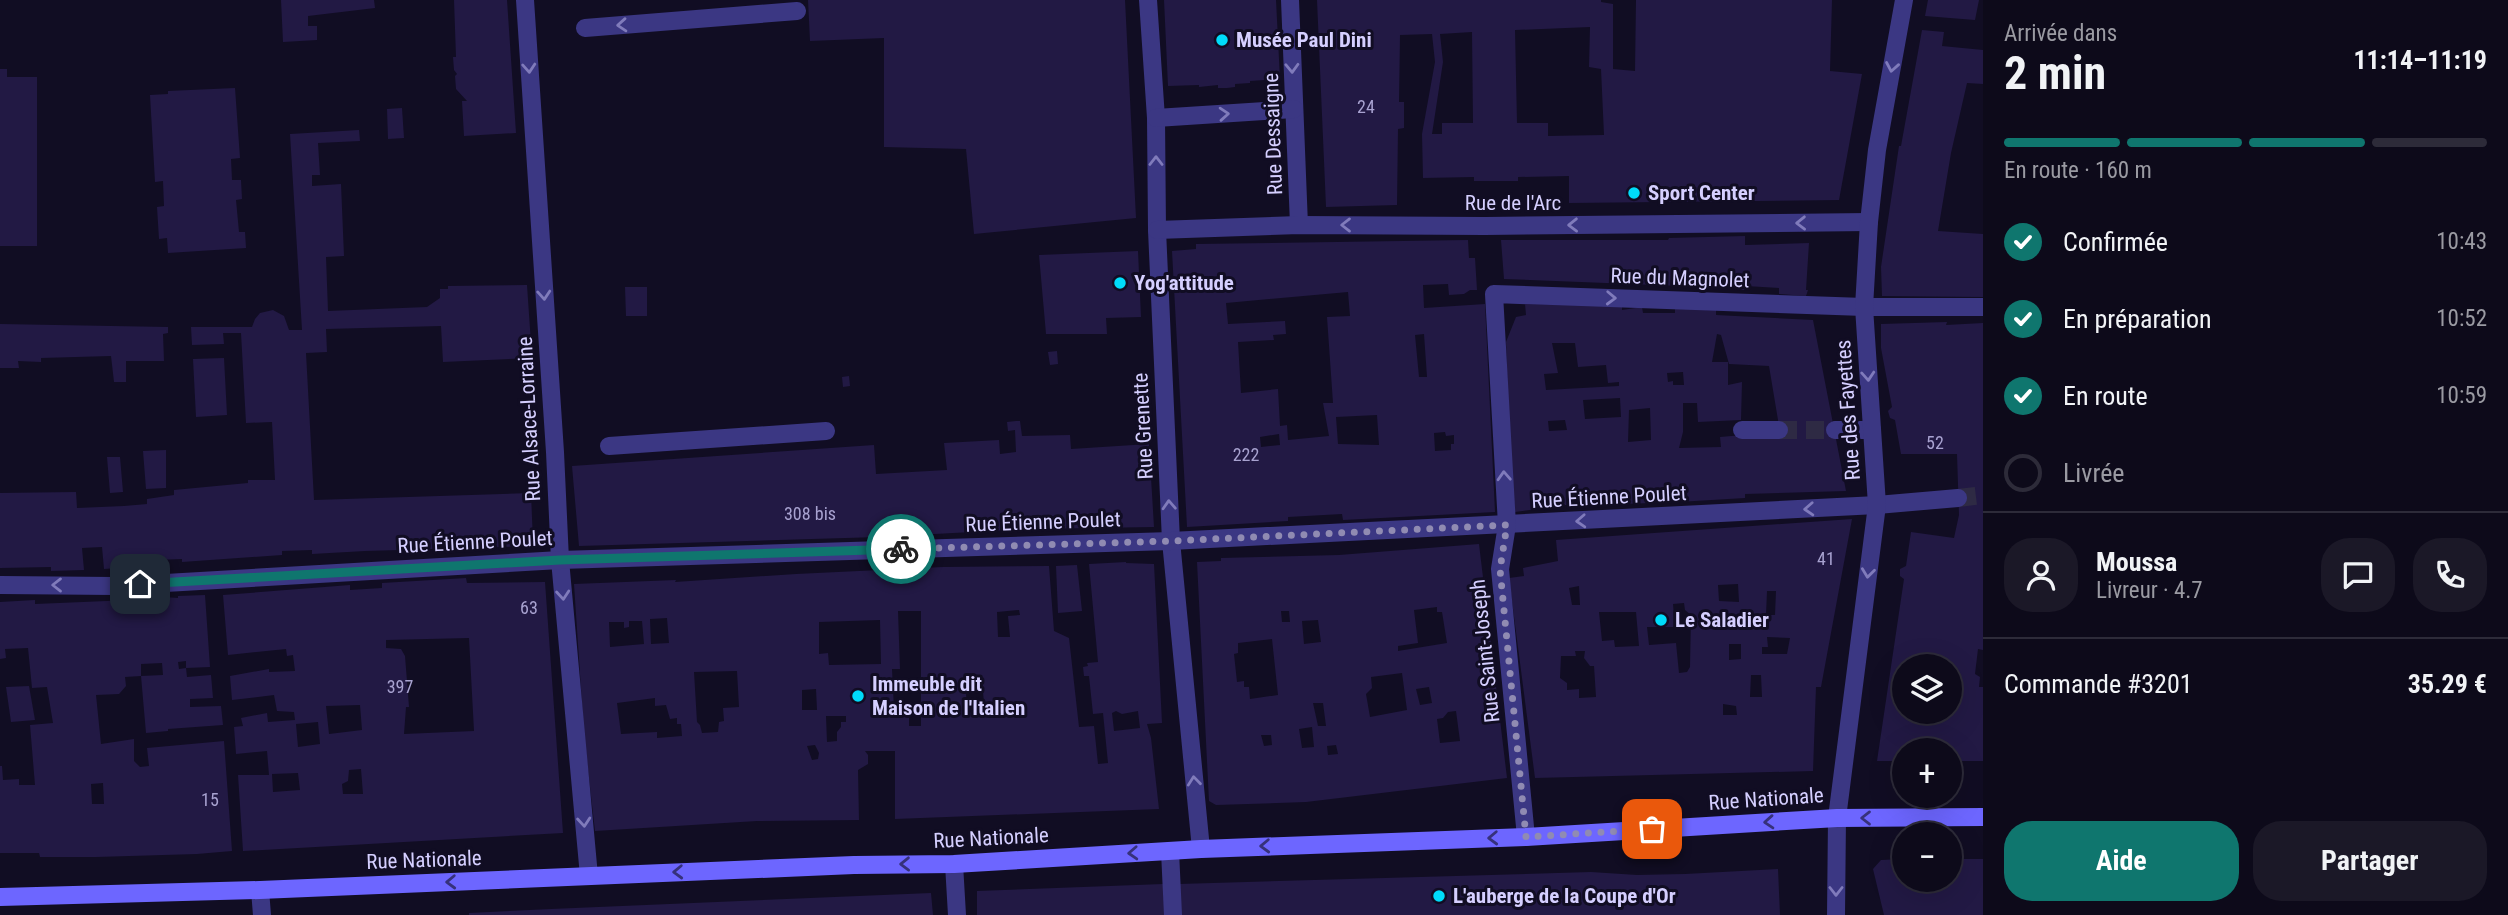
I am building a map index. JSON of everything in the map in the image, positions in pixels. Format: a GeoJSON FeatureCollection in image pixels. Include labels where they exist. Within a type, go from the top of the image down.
{"type":"FeatureCollection","features":[{"type":"Feature","properties":{"kind":"main road","name":"Rue Nationale"},"geometry":{"type":"LineString","coordinates":[[0,897],[260,890],[954,863],[1201,849],[1526,837],[1837,818],[1983,817]]}},
{"type":"Feature","properties":{"kind":"street","name":"Rue Alsace-Lorraine"},"geometry":{"type":"LineString","coordinates":[[525,0],[560,560],[589,876]]}},
{"type":"Feature","properties":{"kind":"street","name":"Rue Grenette"},"geometry":{"type":"LineString","coordinates":[[1148,0],[1156,118],[1157,230],[1171,541],[1201,849]]}},
{"type":"Feature","properties":{"kind":"street","name":"Rue Dessaigne"},"geometry":{"type":"LineString","coordinates":[[1290,0],[1299,225]]}},
{"type":"Feature","properties":{"kind":"street","name":"Rue des Fayettes"},"geometry":{"type":"LineString","coordinates":[[1836,915],[1837,818],[1877,505],[1864,307],[1869,222],[1877,150],[1904,0]]}},
{"type":"Feature","properties":{"kind":"street"},"geometry":{"type":"LineString","coordinates":[[584,28],[797,11]]}},
{"type":"Feature","properties":{"kind":"street"},"geometry":{"type":"LineString","coordinates":[[1156,118],[1294,109]]}},
{"type":"Feature","properties":{"kind":"street","name":"Rue de l'Arc"},"geometry":{"type":"LineString","coordinates":[[1157,230],[1299,225],[1869,222]]}},
{"type":"Feature","properties":{"kind":"street","name":"Rue du Magnolet"},"geometry":{"type":"LineString","coordinates":[[1494,294],[1864,307],[1983,307]]}},
{"type":"Feature","properties":{"kind":"street","name":"Rue Saint-Joseph"},"geometry":{"type":"LineString","coordinates":[[1494,294],[1507,525],[1500,569],[1526,837]]}},
{"type":"Feature","properties":{"kind":"street"},"geometry":{"type":"LineString","coordinates":[[1742,430],[1779,430]]}},
{"type":"Feature","properties":{"kind":"street"},"geometry":{"type":"LineString","coordinates":[[1835,430],[1872,430]]}},
{"type":"Feature","properties":{"kind":"street"},"geometry":{"type":"LineString","coordinates":[[609,446],[826,431]]}},
{"type":"Feature","properties":{"kind":"street","name":"Rue Étienne Poulet"},"geometry":{"type":"LineString","coordinates":[[0,585],[114,586],[560,560],[1171,541],[1877,505],[1958,498]]}},
{"type":"Feature","properties":{"kind":"street"},"geometry":{"type":"LineString","coordinates":[[1170,851],[1172,915]]}},
{"type":"Feature","properties":{"kind":"street"},"geometry":{"type":"LineString","coordinates":[[954,863],[957,915]]}},
{"type":"Feature","properties":{"kind":"street"},"geometry":{"type":"LineString","coordinates":[[260,890],[262,915]]}},
{"type":"Feature","properties":{"kind":"building"},"geometry":{"type":"Polygon","coordinates":[[[281,0],[374,0],[375,8],[308,16],[308,26],[317,26],[317,40],[283,42],[281,0]]]}},
{"type":"Feature","properties":{"kind":"building"},"geometry":{"type":"Polygon","coordinates":[[[454,0],[507,0],[516,133],[464,136],[462,101],[467,101],[456,89],[457,74],[453,57],[456,57],[454,0]]]}},
{"type":"Feature","properties":{"kind":"building"},"geometry":{"type":"Polygon","coordinates":[[[808,0],[1125,0],[1136,218],[974,234],[966,149],[884,147],[884,38],[810,41],[808,0]]]}},
{"type":"Feature","properties":{"kind":"building","name":"Musée Paul Dini"},"geometry":{"type":"Polygon","coordinates":[[[1164,0],[1276,0],[1280,79],[1250,81],[1227,88],[1218,88],[1218,85],[1168,86],[1164,0]]]}},
{"type":"Feature","properties":{"kind":"building"},"geometry":{"type":"Polygon","coordinates":[[[1317,0],[1601,0],[1613,4],[1613,69],[1635,71],[1636,0],[1832,0],[1830,71],[1862,74],[1839,200],[1569,203],[1569,176],[1518,177],[1518,181],[1474,181],[1474,177],[1423,178],[1422,134],[1435,62],[1432,34],[1400,35],[1399,102],[1404,102],[1404,128],[1398,129],[1397,205],[1326,207],[1317,0]],[[1590,27],[1515,30],[1517,123],[1548,123],[1548,136],[1604,135],[1601,69],[1589,67],[1590,27]],[[1472,32],[1440,34],[1443,62],[1432,134],[1442,134],[1442,123],[1473,123],[1472,32]]]}},
{"type":"Feature","properties":{"kind":"building"},"geometry":{"type":"Polygon","coordinates":[[[1928,0],[1979,0],[1975,20],[1925,16],[1928,0]]]}},
{"type":"Feature","properties":{"kind":"building"},"geometry":{"type":"Polygon","coordinates":[[[1922,30],[1944,32],[1942,46],[1983,50],[1983,84],[1967,83],[1951,153],[1938,231],[1983,234],[1983,297],[1882,296],[1881,267],[1899,146],[1922,30]]]}},
{"type":"Feature","properties":{"kind":"building"},"geometry":{"type":"Polygon","coordinates":[[[0,69],[7,69],[7,77],[37,77],[37,246],[0,246],[0,69]]]}},
{"type":"Feature","properties":{"kind":"building"},"geometry":{"type":"Polygon","coordinates":[[[235,88],[240,158],[231,159],[232,180],[241,180],[242,199],[236,200],[239,232],[245,232],[246,248],[168,253],[167,238],[159,239],[157,207],[164,206],[163,181],[155,182],[150,95],[168,94],[168,91],[235,88]]]}},
{"type":"Feature","properties":{"kind":"building"},"geometry":{"type":"Polygon","coordinates":[[[402,108],[404,138],[388,139],[387,109],[402,108]]]}},
{"type":"Feature","properties":{"kind":"building"},"geometry":{"type":"Polygon","coordinates":[[[359,130],[360,141],[318,143],[320,175],[312,175],[312,186],[341,184],[344,256],[326,257],[328,311],[427,307],[440,298],[440,289],[448,289],[448,286],[527,285],[532,358],[443,362],[441,326],[326,329],[327,352],[306,353],[314,500],[531,493],[533,542],[537,542],[537,546],[312,554],[312,550],[282,551],[282,555],[182,562],[182,559],[133,558],[134,567],[104,569],[102,547],[82,548],[84,570],[51,571],[51,567],[0,568],[0,493],[76,492],[77,508],[124,506],[147,504],[147,499],[174,495],[174,490],[248,483],[248,480],[275,480],[272,422],[246,423],[241,333],[223,333],[224,344],[192,345],[191,327],[252,327],[260,313],[273,310],[284,316],[289,330],[302,330],[290,134],[359,130]]]}},
{"type":"Feature","properties":{"kind":"building"},"geometry":{"type":"Polygon","coordinates":[[[1745,236],[1745,245],[1809,243],[1806,296],[1779,294],[1779,288],[1746,286],[1746,290],[1743,290],[1715,283],[1681,283],[1681,286],[1504,279],[1501,240],[1668,240],[1745,236]]]}},
{"type":"Feature","properties":{"kind":"building"},"geometry":{"type":"Polygon","coordinates":[[[1468,240],[1469,258],[1475,258],[1477,290],[1449,295],[1448,284],[1423,285],[1424,308],[1485,304],[1495,512],[1343,520],[1342,514],[1288,517],[1288,521],[1187,527],[1172,251],[1196,249],[1196,244],[1468,240]],[[1348,292],[1226,303],[1228,324],[1285,321],[1286,334],[1273,335],[1274,340],[1238,342],[1241,393],[1278,389],[1280,426],[1287,425],[1288,440],[1329,436],[1323,403],[1333,403],[1327,317],[1350,316],[1348,292]],[[1424,334],[1415,335],[1419,377],[1427,377],[1424,334]],[[1377,415],[1336,417],[1338,444],[1379,445],[1377,415]],[[1434,433],[1435,451],[1451,450],[1454,435],[1434,433]],[[1279,434],[1260,437],[1261,447],[1280,445],[1279,434]]]}},
{"type":"Feature","properties":{"kind":"building"},"geometry":{"type":"Polygon","coordinates":[[[1138,251],[1141,317],[1106,318],[1107,334],[1046,334],[1039,255],[1138,251]]]}},
{"type":"Feature","properties":{"kind":"building"},"geometry":{"type":"Polygon","coordinates":[[[625,287],[647,287],[647,316],[626,316],[625,287]]]}},
{"type":"Feature","properties":{"kind":"building"},"geometry":{"type":"Polygon","coordinates":[[[1525,304],[1622,305],[1622,310],[1642,307],[1643,313],[1675,313],[1675,307],[1716,309],[1716,315],[1813,320],[1846,491],[1745,494],[1745,498],[1623,504],[1623,499],[1515,512],[1510,463],[1506,342],[1516,317],[1526,315],[1525,304]],[[1717,334],[1712,362],[1728,362],[1728,385],[1742,382],[1741,420],[1698,422],[1697,403],[1683,403],[1683,432],[1679,448],[1721,447],[1720,437],[1743,435],[1743,439],[1781,438],[1769,366],[1729,364],[1721,335],[1717,334]],[[1552,343],[1558,373],[1544,374],[1546,390],[1619,386],[1619,382],[1608,383],[1606,365],[1578,367],[1575,343],[1552,343]],[[1683,372],[1667,373],[1668,382],[1684,385],[1683,372]],[[1620,398],[1583,400],[1585,419],[1621,417],[1620,398]],[[1650,408],[1629,410],[1628,442],[1651,440],[1650,408]],[[1565,420],[1548,421],[1549,431],[1567,430],[1565,420]]]}},
{"type":"Feature","properties":{"kind":"building"},"geometry":{"type":"Polygon","coordinates":[[[1983,323],[1983,650],[1978,649],[1975,674],[1980,677],[1979,687],[1983,687],[1983,761],[1962,761],[1962,738],[1892,738],[1892,761],[1877,761],[1892,660],[1892,724],[1962,724],[1962,654],[1893,654],[1904,579],[1900,576],[1900,569],[1906,566],[1911,532],[1954,538],[1959,515],[1957,454],[1901,454],[1895,420],[1890,418],[1888,411],[1892,407],[1881,348],[1881,324],[1983,323]]]}},
{"type":"Feature","properties":{"kind":"building"},"geometry":{"type":"Polygon","coordinates":[[[0,324],[168,327],[168,333],[163,334],[164,361],[126,361],[126,382],[114,382],[111,356],[41,358],[41,362],[18,361],[19,368],[0,368],[0,324]]]}},
{"type":"Feature","properties":{"kind":"building"},"geometry":{"type":"Polygon","coordinates":[[[1057,351],[1058,364],[1050,365],[1048,352],[1057,351]]]}},
{"type":"Feature","properties":{"kind":"building"},"geometry":{"type":"Polygon","coordinates":[[[224,358],[227,415],[196,417],[193,359],[224,358]]]}},
{"type":"Feature","properties":{"kind":"building"},"geometry":{"type":"Polygon","coordinates":[[[849,376],[850,386],[843,387],[842,377],[849,376]]]}},
{"type":"Feature","properties":{"kind":"building"},"geometry":{"type":"Polygon","coordinates":[[[1020,421],[1022,436],[1070,435],[1071,449],[1149,444],[1154,527],[1029,529],[879,537],[579,546],[572,466],[874,445],[876,474],[947,470],[944,443],[999,440],[1000,454],[1016,452],[1015,430],[1008,431],[1007,422],[1020,421]]]}},
{"type":"Feature","properties":{"kind":"building"},"geometry":{"type":"Polygon","coordinates":[[[166,450],[166,488],[146,489],[143,451],[166,450]]]}},
{"type":"Feature","properties":{"kind":"building"},"geometry":{"type":"Polygon","coordinates":[[[107,457],[120,457],[123,492],[110,493],[107,457]]]}},
{"type":"Feature","properties":{"kind":"building"},"geometry":{"type":"Polygon","coordinates":[[[1852,519],[1821,687],[1816,687],[1813,771],[1535,778],[1509,578],[1524,576],[1523,568],[1558,561],[1556,540],[1852,519]],[[1738,584],[1718,585],[1719,601],[1739,602],[1738,584]],[[1579,586],[1569,588],[1572,605],[1580,605],[1579,586]],[[1767,591],[1766,615],[1775,615],[1776,591],[1767,591]],[[1684,603],[1673,604],[1675,627],[1647,627],[1649,645],[1676,643],[1679,673],[1687,672],[1690,667],[1691,615],[1685,610],[1684,603]],[[1599,612],[1602,641],[1614,640],[1615,647],[1639,646],[1636,612],[1599,612]],[[1767,637],[1768,647],[1762,647],[1762,654],[1787,654],[1790,638],[1767,637]],[[1729,644],[1729,660],[1741,659],[1741,644],[1729,644]],[[1575,651],[1576,656],[1561,656],[1560,678],[1567,683],[1567,690],[1579,689],[1579,698],[1596,697],[1594,666],[1590,666],[1584,658],[1585,651],[1575,651]],[[1751,675],[1750,697],[1762,697],[1761,675],[1751,675]],[[1723,704],[1723,715],[1737,715],[1736,706],[1723,704]]]}},
{"type":"Feature","properties":{"kind":"building"},"geometry":{"type":"Polygon","coordinates":[[[1479,544],[1507,778],[1306,802],[1216,805],[1209,801],[1197,562],[1221,561],[1221,558],[1339,555],[1479,544]],[[1437,607],[1414,610],[1418,643],[1398,646],[1398,651],[1447,643],[1442,612],[1437,612],[1437,607]],[[1281,611],[1282,622],[1290,622],[1289,611],[1281,611]],[[1318,620],[1302,621],[1304,644],[1321,642],[1318,620]],[[1272,639],[1238,643],[1238,653],[1234,654],[1237,682],[1244,681],[1244,687],[1249,687],[1250,699],[1278,695],[1272,639]],[[1402,673],[1371,677],[1372,688],[1366,694],[1370,717],[1407,710],[1402,673]],[[1429,687],[1416,689],[1420,705],[1432,703],[1429,687]],[[1313,703],[1318,726],[1326,726],[1323,703],[1313,703]],[[1456,711],[1448,712],[1443,718],[1437,719],[1440,743],[1460,741],[1456,711]],[[1312,727],[1299,729],[1302,748],[1314,747],[1312,727]],[[1261,735],[1264,746],[1272,745],[1271,735],[1261,735]],[[1336,745],[1327,746],[1328,755],[1338,754],[1336,745]]]}},
{"type":"Feature","properties":{"kind":"building"},"geometry":{"type":"Polygon","coordinates":[[[1089,564],[1154,564],[1162,723],[1147,724],[1159,809],[895,819],[895,751],[865,751],[868,764],[858,770],[859,820],[757,821],[595,831],[584,734],[574,584],[676,580],[675,582],[943,567],[1049,566],[1054,631],[1069,638],[1079,727],[1094,726],[1098,764],[1108,763],[1103,713],[1093,714],[1089,676],[1084,676],[1083,667],[1088,666],[1087,663],[1098,662],[1089,564]],[[1019,610],[997,612],[998,637],[1010,637],[1008,616],[1020,615],[1019,610]],[[898,611],[900,669],[892,669],[894,710],[909,709],[909,726],[921,726],[921,611],[898,611]],[[667,618],[650,619],[651,644],[669,643],[667,618]],[[880,620],[819,622],[819,654],[828,653],[829,665],[881,664],[880,620]],[[629,621],[629,627],[624,628],[624,622],[609,622],[610,647],[644,644],[642,621],[629,621]],[[737,671],[694,672],[697,722],[702,733],[718,732],[719,722],[724,721],[723,708],[739,707],[737,671]],[[816,689],[802,690],[802,710],[817,710],[816,689]],[[966,692],[967,712],[985,714],[983,692],[966,692]],[[655,698],[617,703],[621,734],[657,732],[657,738],[682,736],[681,724],[677,724],[677,718],[670,719],[666,705],[655,706],[655,698]],[[1138,711],[1112,713],[1114,731],[1140,728],[1138,711]],[[826,716],[827,742],[837,741],[841,722],[846,722],[846,716],[826,716]],[[815,745],[807,746],[812,760],[818,759],[819,753],[815,745]]]}},
{"type":"Feature","properties":{"kind":"building"},"geometry":{"type":"Polygon","coordinates":[[[1077,565],[1082,611],[1058,613],[1056,566],[1077,565]]]}},
{"type":"Feature","properties":{"kind":"building"},"geometry":{"type":"Polygon","coordinates":[[[466,578],[467,583],[545,582],[563,833],[243,851],[238,775],[269,775],[267,751],[236,754],[234,727],[243,726],[241,718],[267,713],[268,722],[295,720],[294,712],[277,711],[274,695],[232,700],[230,676],[269,669],[269,672],[295,671],[293,655],[287,656],[286,649],[228,655],[223,595],[350,585],[350,590],[382,588],[382,583],[466,578]],[[469,638],[386,640],[386,648],[401,649],[405,656],[409,707],[406,707],[404,734],[474,731],[469,638]],[[360,705],[326,706],[329,734],[362,730],[360,705]],[[318,722],[296,724],[298,747],[320,744],[318,722]],[[361,769],[349,770],[348,781],[342,784],[343,794],[363,794],[361,769]],[[298,773],[272,774],[273,792],[300,790],[298,773]]]}},
{"type":"Feature","properties":{"kind":"building"},"geometry":{"type":"Polygon","coordinates":[[[137,595],[178,598],[205,595],[210,667],[186,668],[187,677],[211,675],[213,698],[190,699],[190,707],[221,706],[223,725],[146,733],[141,676],[125,677],[126,686],[119,694],[96,695],[101,744],[134,739],[134,761],[140,767],[149,766],[147,748],[224,741],[232,851],[96,857],[40,857],[39,853],[0,853],[0,766],[3,780],[19,779],[19,785],[35,785],[30,725],[53,723],[47,687],[32,688],[28,648],[5,649],[6,658],[0,659],[0,602],[35,600],[35,604],[137,599],[137,595]],[[186,661],[178,662],[179,669],[186,668],[186,661]],[[162,663],[141,664],[141,676],[163,675],[162,663]],[[103,783],[91,784],[92,804],[104,804],[103,783]]]}},
{"type":"Feature","properties":{"kind":"building"},"geometry":{"type":"Polygon","coordinates":[[[29,686],[35,720],[11,722],[6,687],[29,686]]]}},
{"type":"Feature","properties":{"kind":"building"},"geometry":{"type":"Polygon","coordinates":[[[1962,859],[1983,859],[1983,915],[1884,915],[1873,869],[1881,860],[1892,860],[1892,892],[1962,892],[1962,859]]]}},
{"type":"Feature","properties":{"kind":"building"},"geometry":{"type":"Polygon","coordinates":[[[1778,869],[1780,915],[1181,915],[1179,884],[1591,872],[1685,874],[1778,869]]]}},
{"type":"Feature","properties":{"kind":"building"},"geometry":{"type":"Polygon","coordinates":[[[1163,884],[1165,915],[977,915],[977,891],[1163,884]]]}},
{"type":"Feature","properties":{"kind":"building"},"geometry":{"type":"Polygon","coordinates":[[[931,893],[933,915],[469,915],[551,909],[931,893]]]}},
{"type":"Feature","properties":{"kind":"tunnel"},"geometry":{"type":"LineString","coordinates":[[1779,430],[1835,430]]}},
{"type":"Feature","properties":{"kind":"tunnel"},"geometry":{"type":"LineString","coordinates":[[1958,498],[1983,495]]}},
{"type":"Feature","properties":{"kind":"way so far"},"geometry":{"type":"LineString","coordinates":[[901,549],[1171,541],[1507,525],[1500,569],[1526,837],[1652,829]]}},
{"type":"Feature","properties":{"kind":"place","name":"Musée Paul Dini"},"geometry":{"type":"Point","coordinates":[1222,40]}},
{"type":"Feature","properties":{"kind":"place","name":"Sport Center"},"geometry":{"type":"Point","coordinates":[1634,193]}},
{"type":"Feature","properties":{"kind":"place","name":"Yog'attitude"},"geometry":{"type":"Point","coordinates":[1120,283]}},
{"type":"Feature","properties":{"kind":"place","name":"Le Saladier"},"geometry":{"type":"Point","coordinates":[1661,620]}},
{"type":"Feature","properties":{"kind":"place","name":"Immeuble dit Maison de l'Italien"},"geometry":{"type":"Point","coordinates":[858,696]}},
{"type":"Feature","properties":{"kind":"place","name":"L'auberge de la Coupe d'Or"},"geometry":{"type":"Point","coordinates":[1439,896]}},
{"type":"Feature","properties":{"kind":"route"},"geometry":{"type":"LineString","coordinates":[[140,584],[560,560],[901,549]]}}]}
